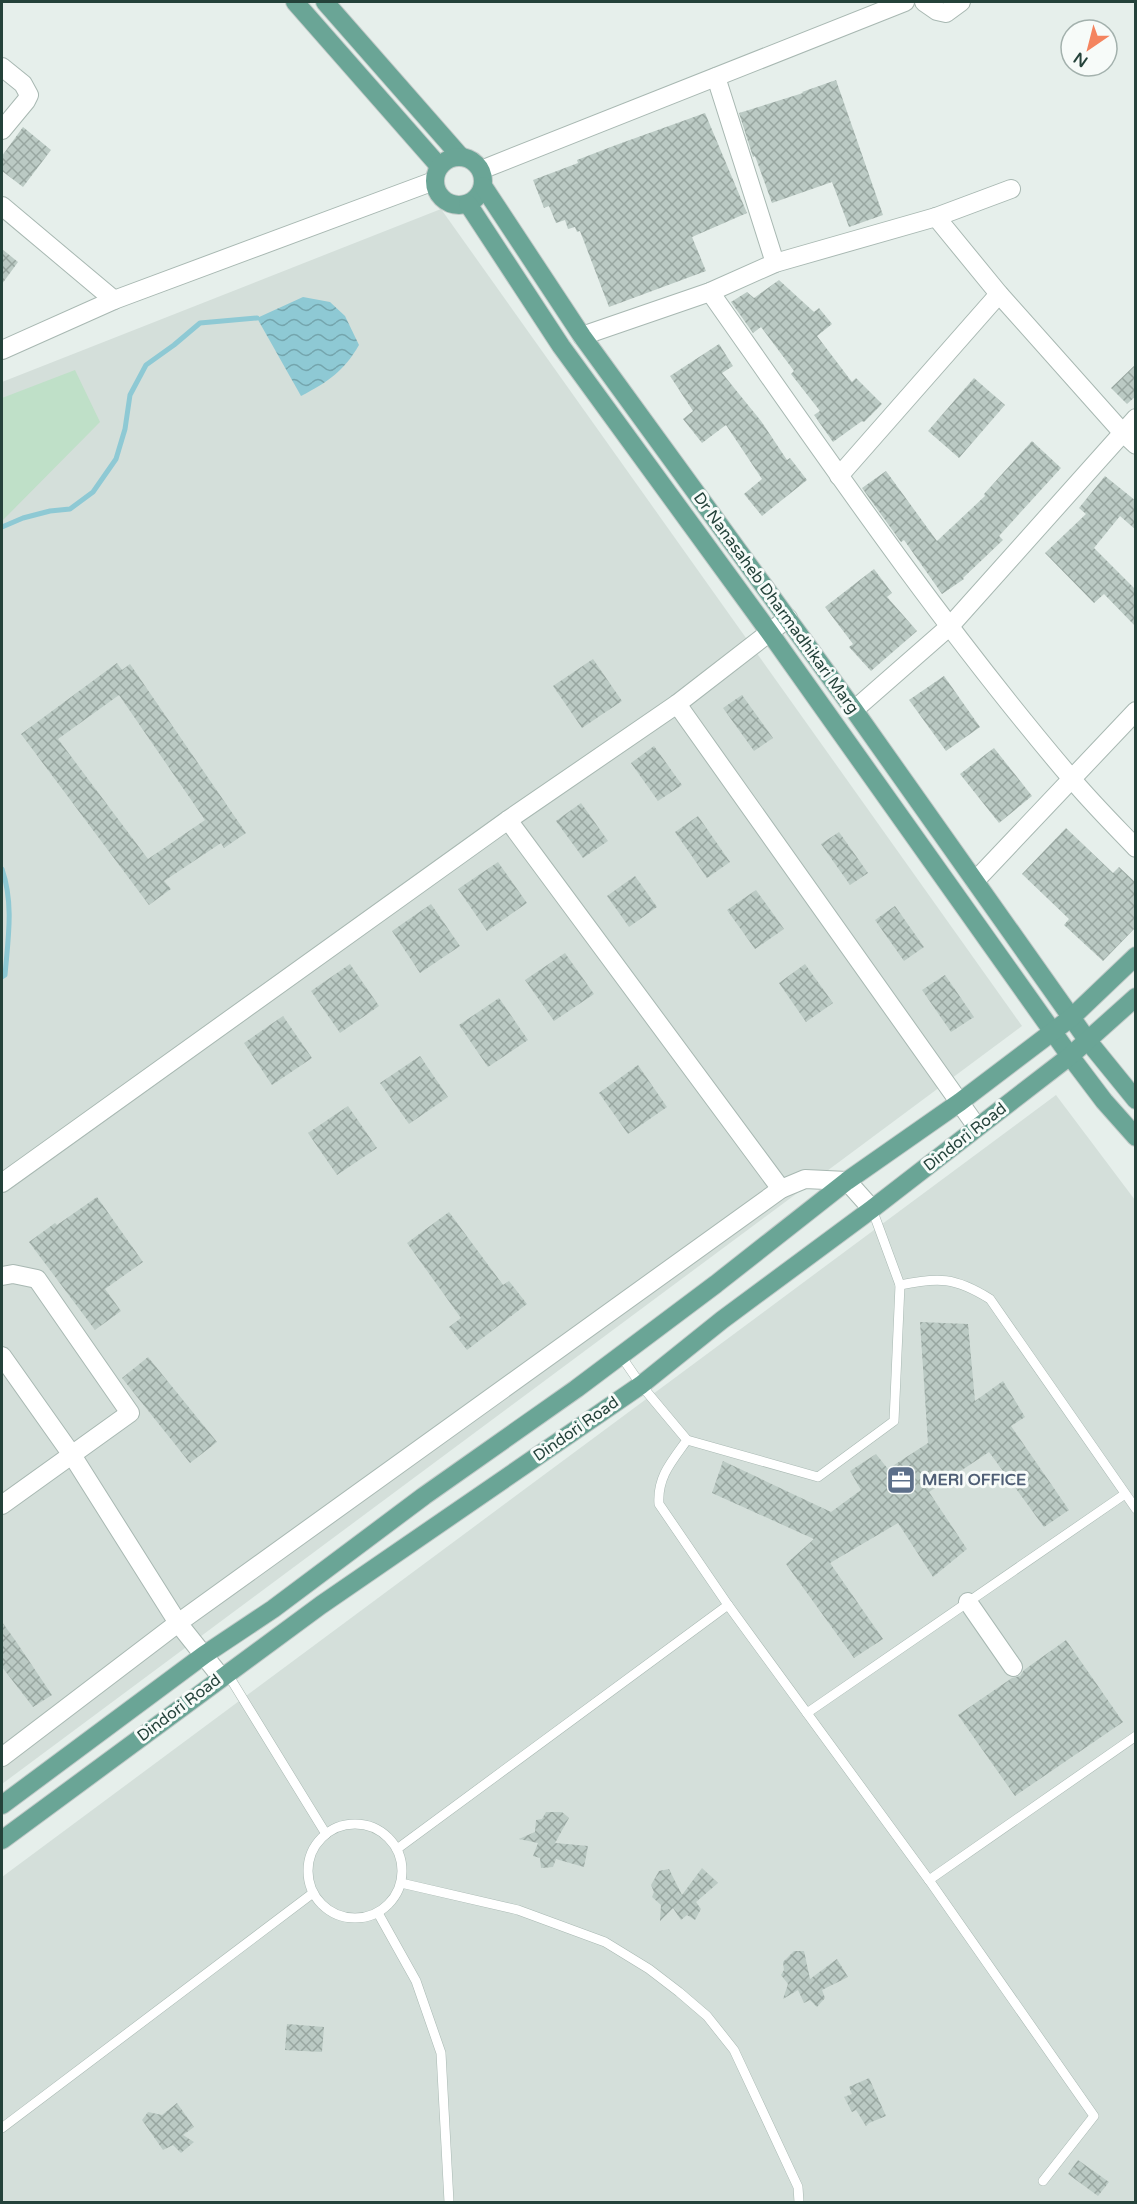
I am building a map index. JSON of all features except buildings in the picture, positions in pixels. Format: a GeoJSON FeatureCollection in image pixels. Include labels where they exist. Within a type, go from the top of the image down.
{"type":"FeatureCollection","features":[{"type":"Feature","properties":{"kind":"main road"},"geometry":{"type":"LineString","coordinates":[[295,2],[437,173]]}},
{"type":"Feature","properties":{"kind":"main road"},"geometry":{"type":"LineString","coordinates":[[325,2],[461,157]]}},
{"type":"Feature","properties":{"kind":"main road"},"geometry":{"type":"LineString","coordinates":[[453,157],[469,159],[482,178],[480,194],[468,204],[460,206],[444,201],[435,189],[437,173],[453,157]]}},
{"type":"Feature","properties":{"kind":"main road","name":"Dr Nanasaheb Dharmadhikari Marg"},"geometry":{"type":"LineString","coordinates":[[482,178],[582,336],[788,618],[1088,1041],[1136,1100]]}},
{"type":"Feature","properties":{"kind":"main road","name":"Dr Nanasaheb Dharmadhikari Marg"},"geometry":{"type":"LineString","coordinates":[[468,204],[561,346],[770,633],[1070,1056],[1104,1101],[1136,1137]]}},
{"type":"Feature","properties":{"kind":"main road"},"geometry":{"type":"LineString","coordinates":[[2,1805],[204,1655],[273,1609],[424,1496],[621,1356],[847,1181],[960,1102],[1072,1017],[1136,956]]}},
{"type":"Feature","properties":{"kind":"main road","name":"Dindori Road"},"geometry":{"type":"LineString","coordinates":[[2,1840],[330,1598],[641,1385],[722,1320],[872,1209],[1070,1056],[1136,997]]}},
{"type":"Feature","properties":{"kind":"street"},"geometry":{"type":"LineString","coordinates":[[482,178],[716,76],[905,2]]}},
{"type":"Feature","properties":{"kind":"street"},"geometry":{"type":"LineString","coordinates":[[924,2],[937,11],[946,13],[962,2]]}},
{"type":"Feature","properties":{"kind":"street"},"geometry":{"type":"LineString","coordinates":[[2,67],[24,84],[29,94],[26,101],[2,130]]}},
{"type":"Feature","properties":{"kind":"street"},"geometry":{"type":"LineString","coordinates":[[716,76],[775,263]]}},
{"type":"Feature","properties":{"kind":"street"},"geometry":{"type":"LineString","coordinates":[[2,350],[114,300],[437,173]]}},
{"type":"Feature","properties":{"kind":"street"},"geometry":{"type":"LineString","coordinates":[[582,336],[710,292],[775,263],[936,217],[1011,189]]}},
{"type":"Feature","properties":{"kind":"street"},"geometry":{"type":"LineString","coordinates":[[2,206],[114,300]]}},
{"type":"Feature","properties":{"kind":"street"},"geometry":{"type":"LineString","coordinates":[[936,217],[999,294],[1129,439]]}},
{"type":"Feature","properties":{"kind":"street"},"geometry":{"type":"LineString","coordinates":[[710,292],[839,476],[950,626],[1071,779],[1136,848]]}},
{"type":"Feature","properties":{"kind":"street"},"geometry":{"type":"LineString","coordinates":[[839,476],[999,294]]}},
{"type":"Feature","properties":{"kind":"street"},"geometry":{"type":"LineString","coordinates":[[854,710],[950,626],[1129,439],[1136,418]]}},
{"type":"Feature","properties":{"kind":"street"},"geometry":{"type":"LineString","coordinates":[[2,1183],[508,820],[676,704],[788,618]]}},
{"type":"Feature","properties":{"kind":"street"},"geometry":{"type":"LineString","coordinates":[[676,704],[977,1127]]}},
{"type":"Feature","properties":{"kind":"street"},"geometry":{"type":"LineString","coordinates":[[975,880],[1136,711]]}},
{"type":"Feature","properties":{"kind":"street"},"geometry":{"type":"LineString","coordinates":[[508,820],[782,1189]]}},
{"type":"Feature","properties":{"kind":"street"},"geometry":{"type":"LineString","coordinates":[[2,1757],[178,1623],[782,1189],[805,1179],[847,1181],[872,1209]]}},
{"type":"Feature","properties":{"kind":"street"},"geometry":{"type":"LineString","coordinates":[[2,1276],[13,1274],[37,1279],[130,1413],[2,1505]]}},
{"type":"Feature","properties":{"kind":"street"},"geometry":{"type":"LineString","coordinates":[[2,1356],[72,1455],[178,1623],[224,1675]]}},
{"type":"Feature","properties":{"kind":"street"},"geometry":{"type":"LineString","coordinates":[[968,1602],[1013,1667]]}},
{"type":"Feature","properties":{"kind":"lane"},"geometry":{"type":"LineString","coordinates":[[621,1356],[641,1385],[687,1440],[818,1477],[894,1421],[900,1285],[872,1209]]}},
{"type":"Feature","properties":{"kind":"lane"},"geometry":{"type":"LineString","coordinates":[[900,1285],[927,1279],[959,1282],[990,1299],[1136,1509]]}},
{"type":"Feature","properties":{"kind":"lane"},"geometry":{"type":"LineString","coordinates":[[687,1440],[662,1476],[658,1490],[659,1504],[729,1605],[929,1880],[1094,2116],[1043,2181]]}},
{"type":"Feature","properties":{"kind":"lane"},"geometry":{"type":"LineString","coordinates":[[807,1713],[1125,1494]]}},
{"type":"Feature","properties":{"kind":"lane"},"geometry":{"type":"LineString","coordinates":[[397,1849],[729,1605]]}},
{"type":"Feature","properties":{"kind":"lane"},"geometry":{"type":"LineString","coordinates":[[224,1675],[326,1834]]}},
{"type":"Feature","properties":{"kind":"lane"},"geometry":{"type":"LineString","coordinates":[[929,1880],[1136,1736]]}},
{"type":"Feature","properties":{"kind":"lane"},"geometry":{"type":"LineString","coordinates":[[352,1824],[368,1825],[383,1833],[397,1849],[403,1869],[401,1883],[394,1898],[378,1913],[364,1918],[350,1918],[334,1914],[323,1906],[313,1893],[308,1876],[308,1861],[315,1845],[326,1834],[338,1827],[352,1824]]}},
{"type":"Feature","properties":{"kind":"lane"},"geometry":{"type":"LineString","coordinates":[[401,1883],[519,1910],[605,1942],[649,1969],[679,1992],[707,2016],[734,2050],[798,2187],[799,2202]]}},
{"type":"Feature","properties":{"kind":"lane"},"geometry":{"type":"LineString","coordinates":[[2,2128],[313,1893]]}},
{"type":"Feature","properties":{"kind":"lane"},"geometry":{"type":"LineString","coordinates":[[378,1913],[416,1981],[441,2053],[449,2202]]}},
{"type":"Feature","properties":{"kind":"shaded area"},"geometry":{"type":"Polygon","coordinates":[[[441,209],[1022,1026],[2,1784],[2,382],[441,209]]]}},
{"type":"Feature","properties":{"kind":"shaded area"},"geometry":{"type":"Polygon","coordinates":[[[1056,1095],[1135,1200],[1135,2202],[2,2202],[2,1877],[1056,1095]]]}},
{"type":"Feature","properties":{"kind":"green space"},"geometry":{"type":"Polygon","coordinates":[[[75,370],[100,422],[2,521],[2,398],[75,370]]]}},
{"type":"Feature","properties":{"kind":"water"},"geometry":{"type":"Polygon","coordinates":[[[303,297],[330,302],[345,316],[359,345],[335,375],[301,396],[257,318],[303,297]]]}},
{"type":"Feature","properties":{"kind":"waterway"},"geometry":{"type":"LineString","coordinates":[[2,527],[23,518],[70,509],[93,492],[116,459],[125,429],[130,395],[146,365],[200,323],[257,318]]}},
{"type":"Feature","properties":{"kind":"waterway"},"geometry":{"type":"LineString","coordinates":[[2,869],[9,908],[5,975],[2,977]]}},
{"type":"Feature","properties":{"kind":"place","name":"MERI OFFICE"},"geometry":{"type":"Point","coordinates":[901,1480]}}]}
